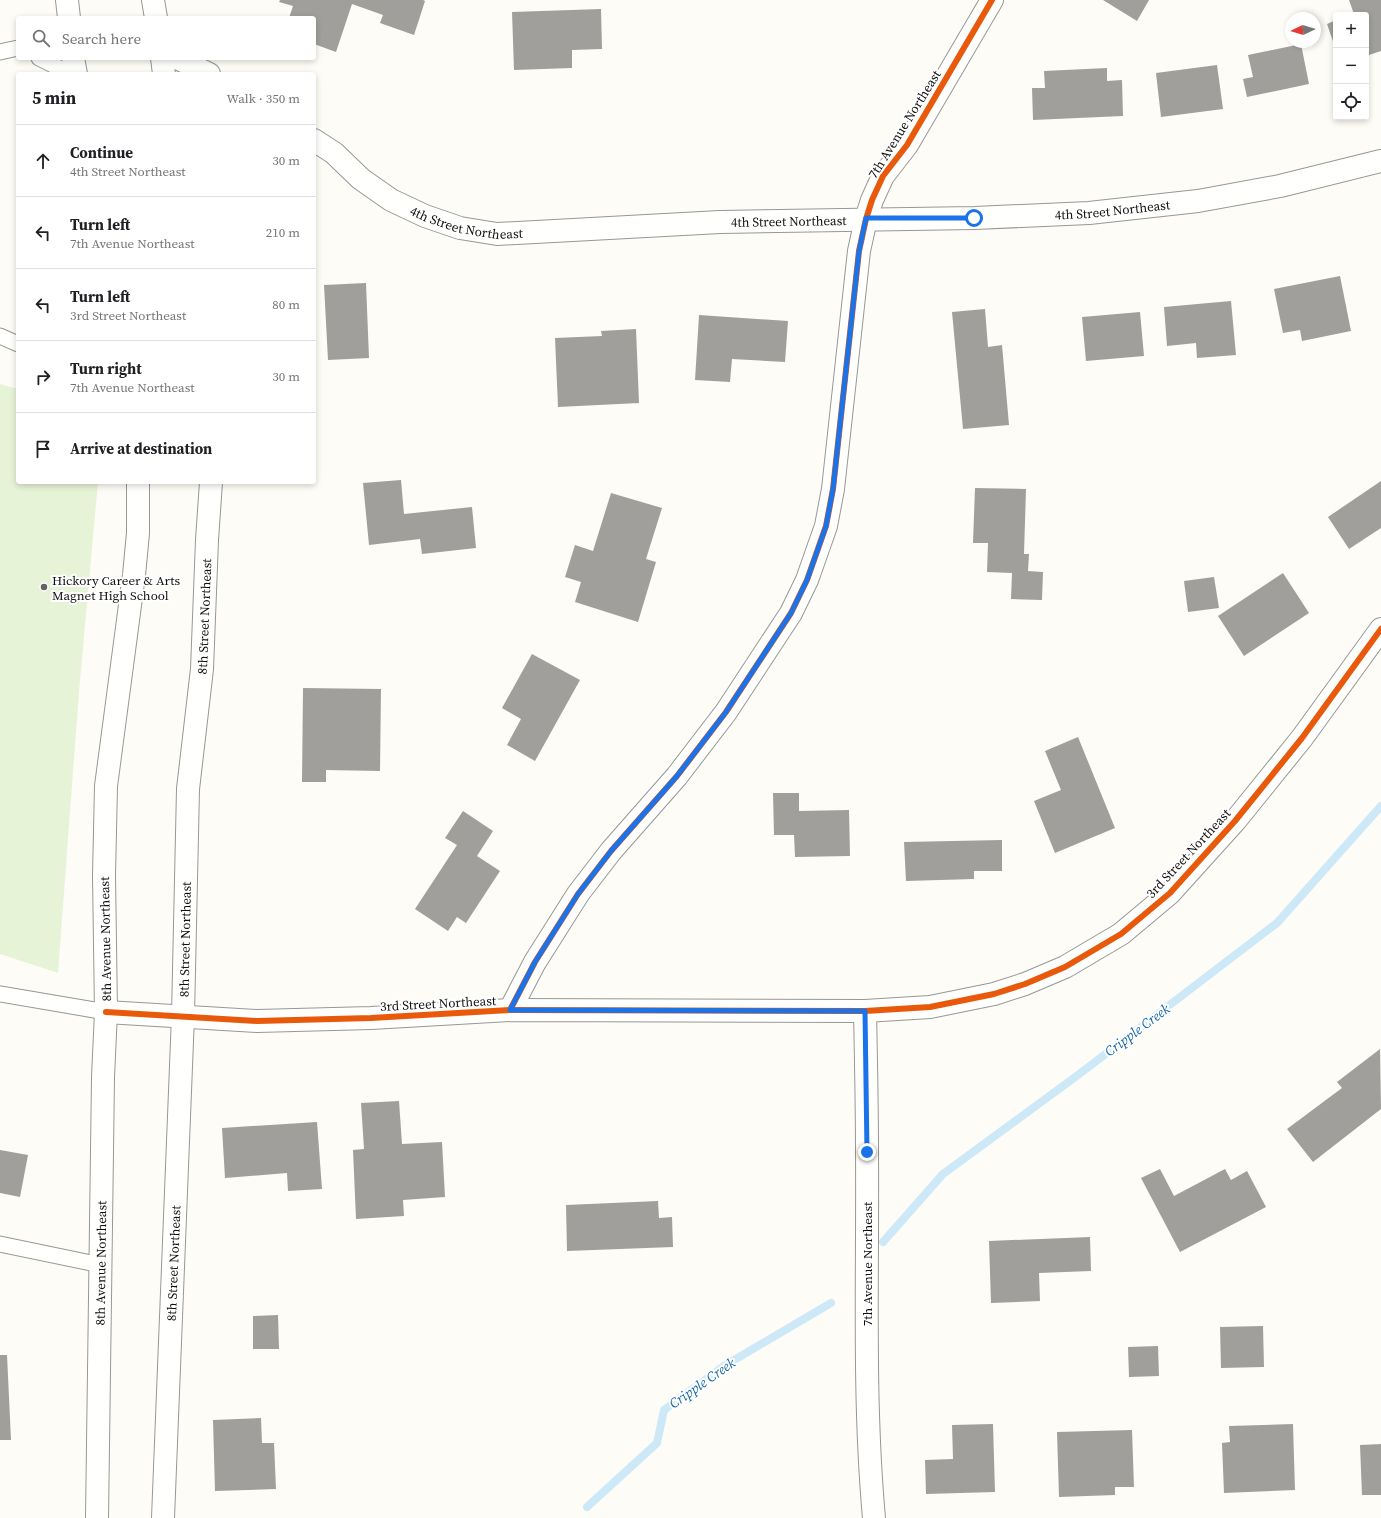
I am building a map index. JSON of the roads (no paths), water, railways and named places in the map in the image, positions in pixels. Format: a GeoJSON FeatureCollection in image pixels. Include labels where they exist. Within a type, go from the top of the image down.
{"type":"FeatureCollection","features":[{"type":"Feature","properties":{"kind":"street"},"geometry":{"type":"LineString","coordinates":[[67,0],[69,16]]}},
{"type":"Feature","properties":{"kind":"street"},"geometry":{"type":"LineString","coordinates":[[153,0],[156,16]]}},
{"type":"Feature","properties":{"kind":"street","name":"7th Avenue Northeast"},"geometry":{"type":"LineString","coordinates":[[510,1010],[535,962],[578,894],[611,851],[677,776],[726,712],[791,613],[807,580],[826,526],[833,489],[859,251],[866,218],[883,176],[906,145],[992,0]]}},
{"type":"Feature","properties":{"kind":"street"},"geometry":{"type":"LineString","coordinates":[[73,60],[76,72]]}},
{"type":"Feature","properties":{"kind":"street"},"geometry":{"type":"LineString","coordinates":[[162,60],[164,72]]}},
{"type":"Feature","properties":{"kind":"street"},"geometry":{"type":"LineString","coordinates":[[181,60],[205,72]]}},
{"type":"Feature","properties":{"kind":"street","name":"4th Street Northeast"},"geometry":{"type":"LineString","coordinates":[[316,141],[334,153],[361,179],[391,200],[425,216],[460,228],[497,234],[720,222],[866,218],[974,218],[1097,212],[1198,201],[1265,189],[1381,161]]}},
{"type":"Feature","properties":{"kind":"street","name":"8th Avenue Northeast"},"geometry":{"type":"LineString","coordinates":[[97,1518],[103,1077],[106,1012],[104,875],[106,786],[134,575],[138,533],[138,484]]}},
{"type":"Feature","properties":{"kind":"street","name":"8th Street Northeast"},"geometry":{"type":"LineString","coordinates":[[163,1518],[183,1016],[188,789],[202,669],[206,540],[211,484]]}},
{"type":"Feature","properties":{"kind":"street","name":"3rd Street Northeast"},"geometry":{"type":"LineString","coordinates":[[106,1012],[257,1021],[371,1018],[510,1010],[865,1011],[930,1007],[994,994],[1025,984],[1065,967],[1120,934],[1170,893],[1235,821],[1302,738],[1381,629]]}},
{"type":"Feature","properties":{"kind":"street","name":"7th Avenue Northeast"},"geometry":{"type":"LineString","coordinates":[[865,1011],[867,1152],[866,1357],[870,1479],[874,1518]]}},
{"type":"Feature","properties":{"kind":"lane"},"geometry":{"type":"LineString","coordinates":[[0,52],[16,48]]}},
{"type":"Feature","properties":{"kind":"lane"},"geometry":{"type":"LineString","coordinates":[[43,60],[67,72]]}},
{"type":"Feature","properties":{"kind":"lane"},"geometry":{"type":"LineString","coordinates":[[0,336],[16,343]]}},
{"type":"Feature","properties":{"kind":"lane"},"geometry":{"type":"LineString","coordinates":[[0,994],[106,1012]]}},
{"type":"Feature","properties":{"kind":"lane"},"geometry":{"type":"LineString","coordinates":[[0,1244],[101,1265]]}},
{"type":"Feature","properties":{"kind":"waterway","name":"Cripple Creek"},"geometry":{"type":"LineString","coordinates":[[883,1242],[943,1174],[1078,1075],[1277,923],[1381,806]]}},
{"type":"Feature","properties":{"kind":"waterway","name":"Cripple Creek"},"geometry":{"type":"LineString","coordinates":[[587,1507],[657,1443],[664,1410],[724,1366],[831,1303]]}},
{"type":"Feature","properties":{"kind":"place","name":"Hickory Career & Arts Magnet High School"},"geometry":{"type":"Point","coordinates":[44,587]}}]}
